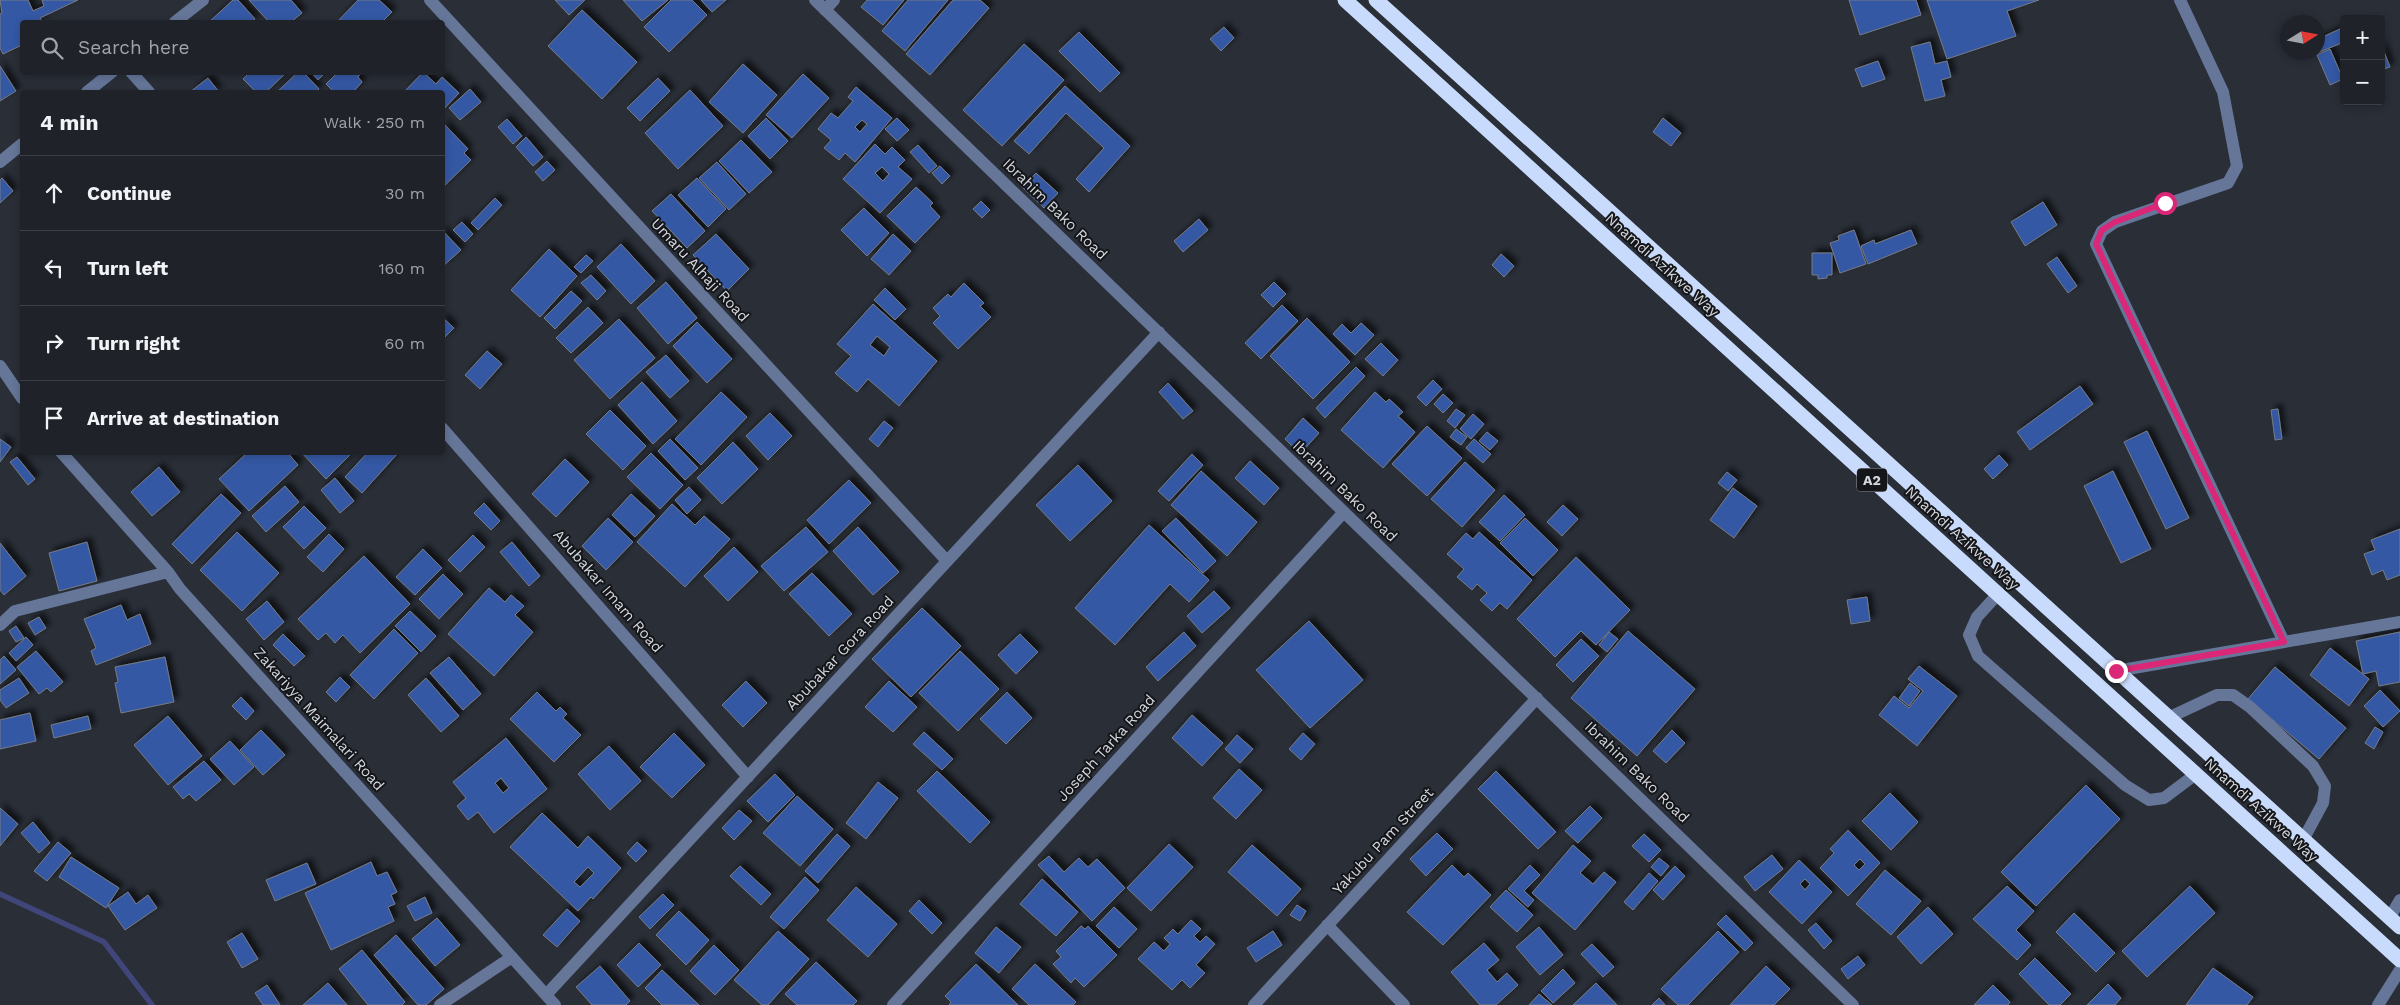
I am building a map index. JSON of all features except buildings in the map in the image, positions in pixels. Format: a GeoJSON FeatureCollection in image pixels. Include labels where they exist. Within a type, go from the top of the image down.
{"type":"FeatureCollection","features":[{"type":"Feature","properties":{"kind":"highway","name":"Nnamdi Azikwe Way"},"geometry":{"type":"LineString","coordinates":[[1345,0],[2400,960]]}},
{"type":"Feature","properties":{"kind":"highway","name":"Nnamdi Azikwe Way"},"geometry":{"type":"LineString","coordinates":[[1376,0],[2395,922]]}},
{"type":"Feature","properties":{"kind":"highway"},"geometry":{"type":"LineString","coordinates":[[1998,594],[2014,578]]}},
{"type":"Feature","properties":{"kind":"street"},"geometry":{"type":"LineString","coordinates":[[178,20],[203,0]]}},
{"type":"Feature","properties":{"kind":"street","name":"Umaru Alhaji Road"},"geometry":{"type":"LineString","coordinates":[[430,0],[947,562]]}},
{"type":"Feature","properties":{"kind":"street","name":"Ibrahim Bako Road"},"geometry":{"type":"LineString","coordinates":[[815,0],[829,5],[1159,332],[1853,1005]]}},
{"type":"Feature","properties":{"kind":"street"},"geometry":{"type":"LineString","coordinates":[[2180,0],[2224,92],[2237,166],[2228,184],[2115,222],[2102,230],[2096,244],[2284,642]]}},
{"type":"Feature","properties":{"kind":"street"},"geometry":{"type":"LineString","coordinates":[[90,90],[108,75]]}},
{"type":"Feature","properties":{"kind":"street"},"geometry":{"type":"LineString","coordinates":[[134,75],[147,90]]}},
{"type":"Feature","properties":{"kind":"street"},"geometry":{"type":"LineString","coordinates":[[0,162],[20,146]]}},
{"type":"Feature","properties":{"kind":"street","name":"Abubakar Gora Road"},"geometry":{"type":"LineString","coordinates":[[551,1000],[748,777],[1159,332]]}},
{"type":"Feature","properties":{"kind":"street"},"geometry":{"type":"LineString","coordinates":[[0,366],[20,395]]}},
{"type":"Feature","properties":{"kind":"street","name":"Abubakar Imam Road"},"geometry":{"type":"LineString","coordinates":[[445,431],[748,777]]}},
{"type":"Feature","properties":{"kind":"street","name":"Zakariyya Maimalari Road"},"geometry":{"type":"LineString","coordinates":[[64,455],[168,572],[180,589],[551,1000]]}},
{"type":"Feature","properties":{"kind":"street","name":"Joseph Tarka Road"},"geometry":{"type":"LineString","coordinates":[[893,1005],[1344,512]]}},
{"type":"Feature","properties":{"kind":"street"},"geometry":{"type":"LineString","coordinates":[[0,624],[16,611],[168,572]]}},
{"type":"Feature","properties":{"kind":"street"},"geometry":{"type":"LineString","coordinates":[[1998,594],[1977,617],[1969,635],[1978,656],[2125,785],[2149,800],[2164,798],[2196,774]]}},
{"type":"Feature","properties":{"kind":"street"},"geometry":{"type":"LineString","coordinates":[[2116,671],[2400,622]]}},
{"type":"Feature","properties":{"kind":"street"},"geometry":{"type":"LineString","coordinates":[[2168,718],[2217,695],[2233,695],[2250,707],[2313,766],[2324,786],[2323,803],[2303,840]]}},
{"type":"Feature","properties":{"kind":"street","name":"Yakubu Pam Street"},"geometry":{"type":"LineString","coordinates":[[1254,1005],[1537,698]]}},
{"type":"Feature","properties":{"kind":"street"},"geometry":{"type":"LineString","coordinates":[[2395,922],[2400,900]]}},
{"type":"Feature","properties":{"kind":"street"},"geometry":{"type":"LineString","coordinates":[[1327,925],[1404,1005]]}},
{"type":"Feature","properties":{"kind":"street"},"geometry":{"type":"LineString","coordinates":[[440,1005],[512,957]]}},
{"type":"Feature","properties":{"kind":"street"},"geometry":{"type":"LineString","coordinates":[[2378,1005],[2400,970]]}},
{"type":"Feature","properties":{"kind":"waterway"},"geometry":{"type":"LineString","coordinates":[[0,894],[104,942],[152,1005]]}},
{"type":"Feature","properties":{"kind":"route"},"geometry":{"type":"LineString","coordinates":[[2116,671],[2284,642],[2096,244],[2102,230],[2115,222],[2165,203]]}}]}
